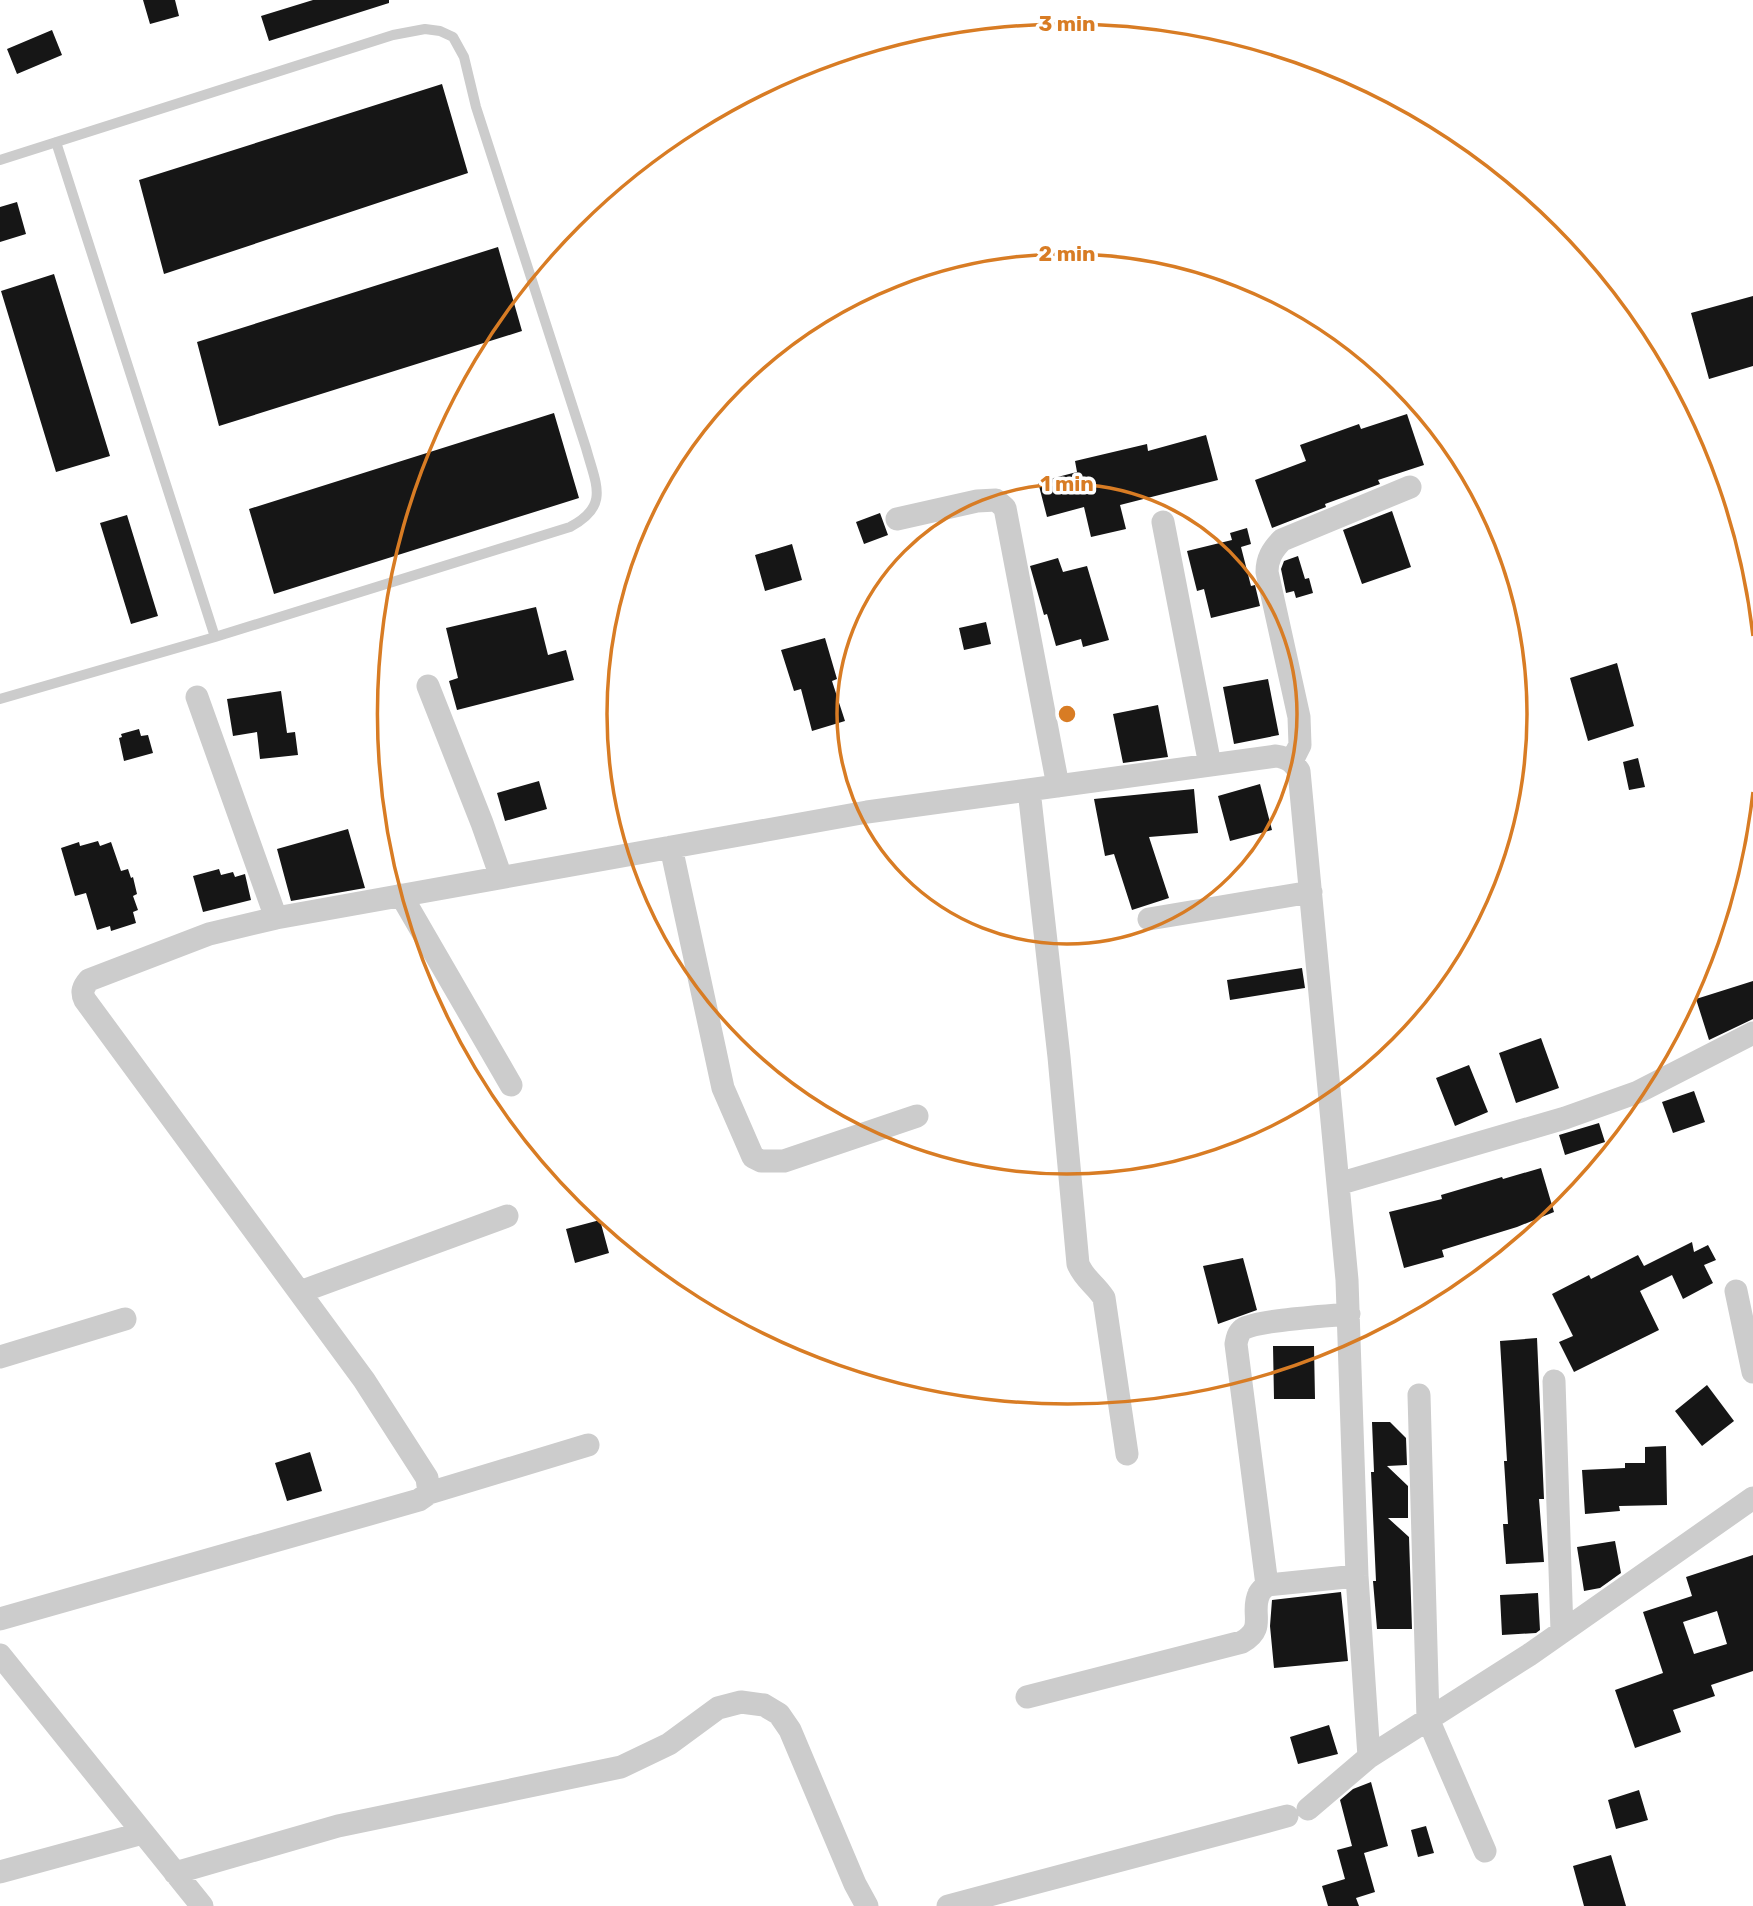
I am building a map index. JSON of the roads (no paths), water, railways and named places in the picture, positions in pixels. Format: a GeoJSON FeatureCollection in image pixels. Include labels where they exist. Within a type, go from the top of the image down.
{"type":"FeatureCollection","features":[{"type":"Feature","properties":{"kind":"street"},"geometry":{"type":"LineString","coordinates":[[1292,761],[1300,745],[1299,717],[1267,572],[1273,548],[1282,540],[1410,487]]}},
{"type":"Feature","properties":{"kind":"street"},"geometry":{"type":"LineString","coordinates":[[897,519],[996,500],[1004,508],[1058,786]]}},
{"type":"Feature","properties":{"kind":"street"},"geometry":{"type":"LineString","coordinates":[[1163,522],[1210,765]]}},
{"type":"Feature","properties":{"kind":"street"},"geometry":{"type":"LineString","coordinates":[[428,686],[501,877]]}},
{"type":"Feature","properties":{"kind":"street"},"geometry":{"type":"LineString","coordinates":[[197,697],[276,918]]}},
{"type":"Feature","properties":{"kind":"street"},"geometry":{"type":"LineString","coordinates":[[429,1493],[428,1478],[363,1380],[82,994],[89,980],[209,934],[276,918],[867,812],[1276,756],[1292,761],[1299,771],[1311,892],[1349,1314],[1357,1576],[1369,1757]]}},
{"type":"Feature","properties":{"kind":"street"},"geometry":{"type":"LineString","coordinates":[[1029,790],[1059,1056],[1078,1264],[1083,1276],[1097,1287],[1104,1298],[1127,1454]]}},
{"type":"Feature","properties":{"kind":"street"},"geometry":{"type":"LineString","coordinates":[[671,847],[723,1088],[753,1157],[761,1161],[784,1161],[917,1116]]}},
{"type":"Feature","properties":{"kind":"street"},"geometry":{"type":"LineString","coordinates":[[1149,919],[1311,892]]}},
{"type":"Feature","properties":{"kind":"street"},"geometry":{"type":"LineString","coordinates":[[401,895],[511,1086]]}},
{"type":"Feature","properties":{"kind":"street"},"geometry":{"type":"LineString","coordinates":[[1338,1184],[1565,1118],[1638,1092],[1753,1033]]}},
{"type":"Feature","properties":{"kind":"street"},"geometry":{"type":"LineString","coordinates":[[300,1292],[507,1216]]}},
{"type":"Feature","properties":{"kind":"street"},"geometry":{"type":"LineString","coordinates":[[1736,1291],[1753,1372]]}},
{"type":"Feature","properties":{"kind":"street"},"geometry":{"type":"LineString","coordinates":[[1267,1585],[1237,1335],[1243,1329],[1259,1325],[1349,1314]]}},
{"type":"Feature","properties":{"kind":"street"},"geometry":{"type":"LineString","coordinates":[[0,1357],[125,1319]]}},
{"type":"Feature","properties":{"kind":"street"},"geometry":{"type":"LineString","coordinates":[[1553,1381],[1562,1632]]}},
{"type":"Feature","properties":{"kind":"street"},"geometry":{"type":"LineString","coordinates":[[1419,1395],[1428,1719],[1485,1851]]}},
{"type":"Feature","properties":{"kind":"street"},"geometry":{"type":"LineString","coordinates":[[0,1619],[419,1500],[429,1493],[588,1445]]}},
{"type":"Feature","properties":{"kind":"street"},"geometry":{"type":"LineString","coordinates":[[948,1906],[1298,1813],[1369,1757],[1562,1632],[1753,1498]]}},
{"type":"Feature","properties":{"kind":"street"},"geometry":{"type":"LineString","coordinates":[[1027,1697],[1242,1642],[1252,1637],[1256,1627],[1259,1594],[1267,1585],[1357,1576]]}},
{"type":"Feature","properties":{"kind":"street"},"geometry":{"type":"LineString","coordinates":[[0,1655],[202,1906]]}},
{"type":"Feature","properties":{"kind":"street"},"geometry":{"type":"LineString","coordinates":[[176,1873],[338,1826],[621,1767],[669,1744],[718,1708],[741,1702],[764,1705],[779,1714],[789,1730],[855,1885],[867,1906]]}},
{"type":"Feature","properties":{"kind":"street"},"geometry":{"type":"LineString","coordinates":[[0,1872],[143,1833]]}},
{"type":"Feature","properties":{"kind":"lane"},"geometry":{"type":"LineString","coordinates":[[0,160],[393,35],[425,29],[440,31],[453,37],[464,57],[476,107],[586,448],[598,501],[587,518],[570,527],[215,637],[0,699]]}},
{"type":"Feature","properties":{"kind":"lane"},"geometry":{"type":"LineString","coordinates":[[56,142],[215,637]]}}]}
